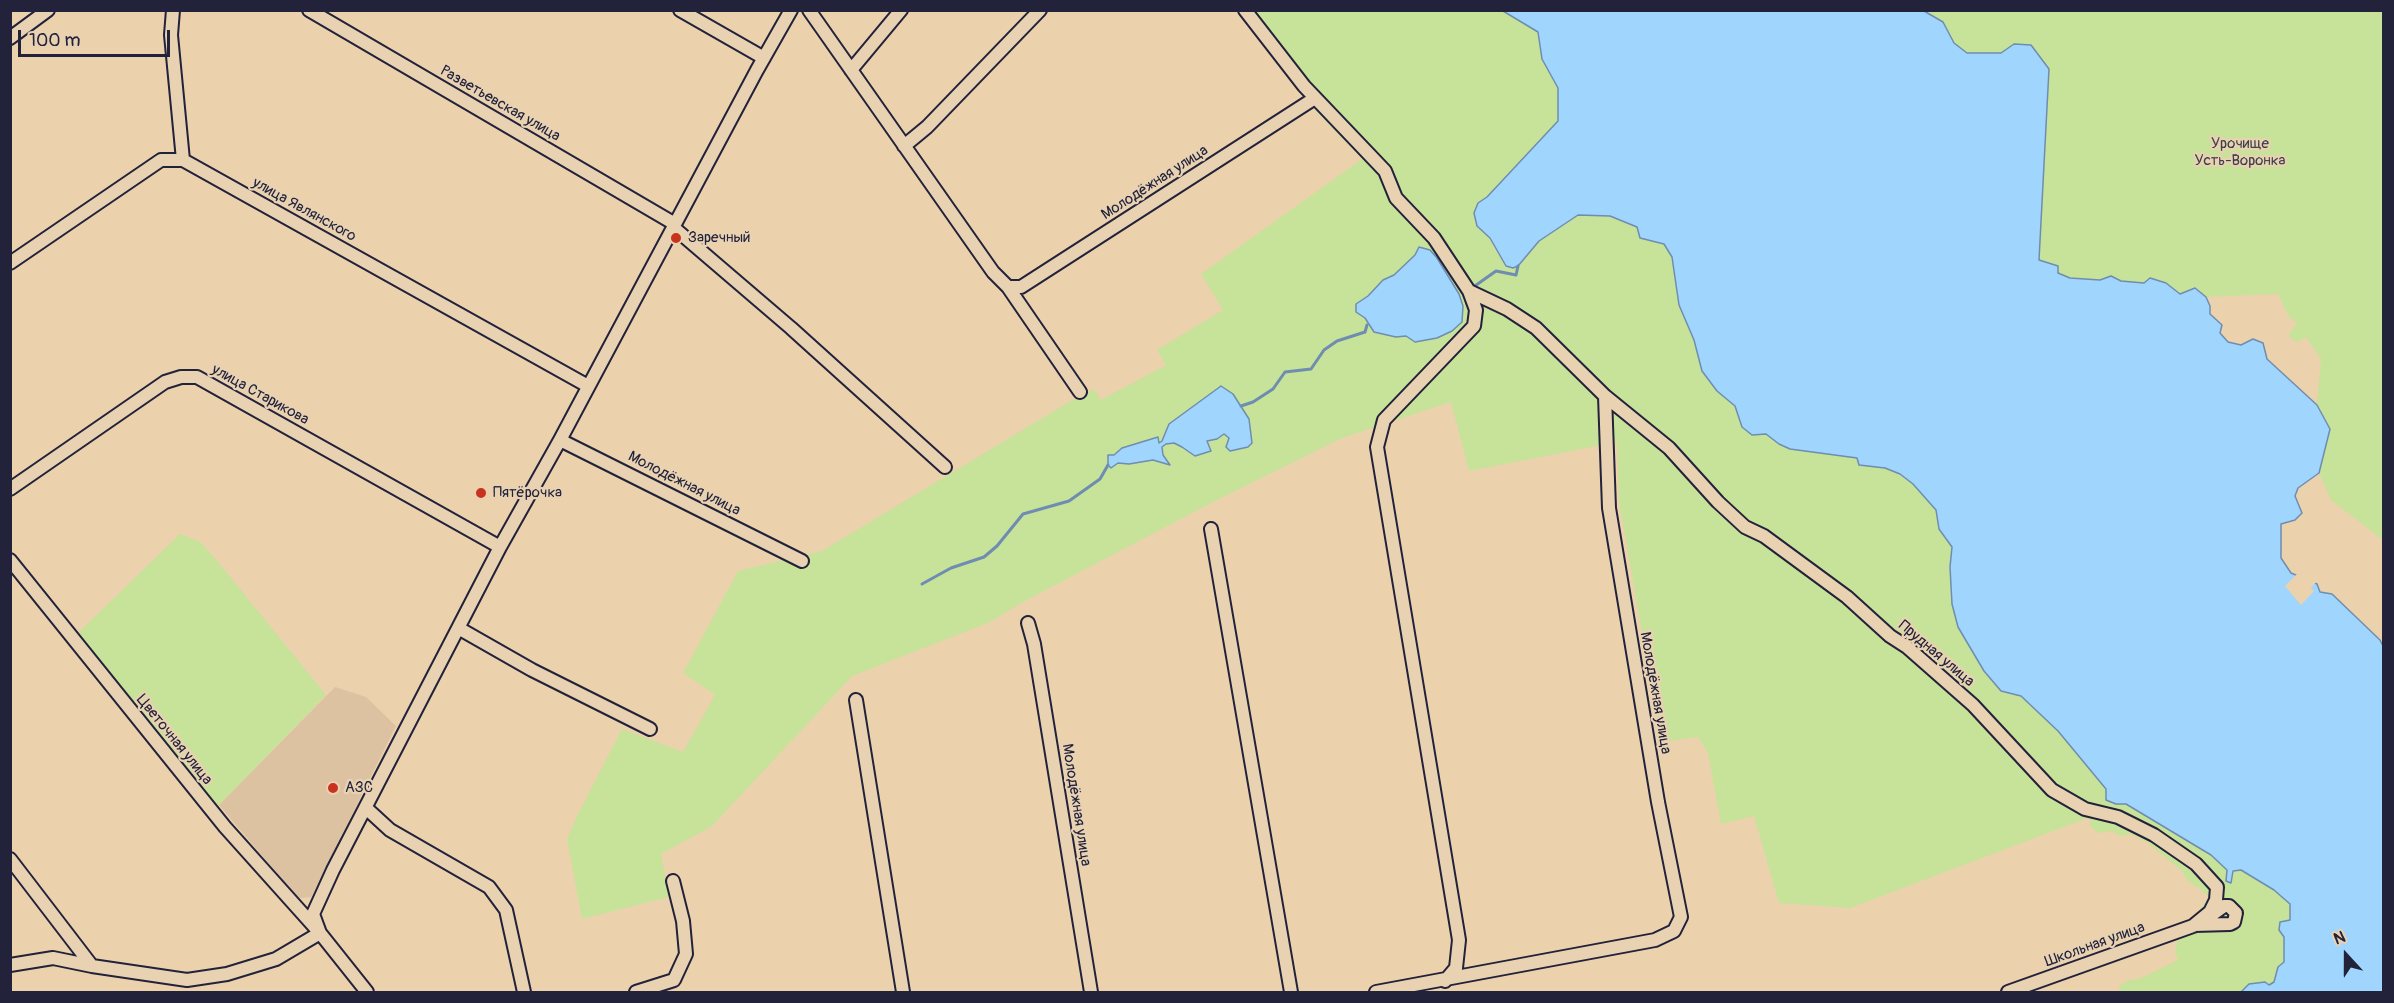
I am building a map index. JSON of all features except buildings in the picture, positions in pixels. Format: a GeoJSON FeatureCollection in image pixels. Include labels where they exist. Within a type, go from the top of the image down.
{"type":"FeatureCollection","features":[{"type":"Feature","properties":{"kind":"street"},"geometry":{"type":"LineString","coordinates":[[10,38],[48,10]]}},
{"type":"Feature","properties":{"kind":"street"},"geometry":{"type":"LineString","coordinates":[[10,263],[160,160],[183,160],[171,35],[173,10]]}},
{"type":"Feature","properties":{"kind":"street","name":"Разветьевская улица"},"geometry":{"type":"LineString","coordinates":[[309,10],[674,226],[800,335],[945,467]]}},
{"type":"Feature","properties":{"kind":"street"},"geometry":{"type":"LineString","coordinates":[[680,10],[764,58]]}},
{"type":"Feature","properties":{"kind":"street"},"geometry":{"type":"LineString","coordinates":[[10,965],[53,958],[187,986],[276,959],[320,933],[313,914],[366,808],[460,629],[500,547],[791,10]]}},
{"type":"Feature","properties":{"kind":"street"},"geometry":{"type":"LineString","coordinates":[[809,10],[993,272],[1008,287],[1080,392]]}},
{"type":"Feature","properties":{"kind":"street"},"geometry":{"type":"LineString","coordinates":[[851,70],[901,10]]}},
{"type":"Feature","properties":{"kind":"street"},"geometry":{"type":"LineString","coordinates":[[904,146],[927,127],[1040,10]]}},
{"type":"Feature","properties":{"kind":"street"},"geometry":{"type":"LineString","coordinates":[[1245,10],[1316,98],[1385,171],[1396,198],[1434,238],[1469,291],[1476,310],[1474,326],[1384,420],[1377,447],[1459,940],[1456,968],[1445,981]]}},
{"type":"Feature","properties":{"kind":"street","name":"Молодёжная улица"},"geometry":{"type":"LineString","coordinates":[[1008,287],[1021,287],[1316,98]]}},
{"type":"Feature","properties":{"kind":"street","name":"улица Являнского"},"geometry":{"type":"LineString","coordinates":[[183,160],[588,386]]}},
{"type":"Feature","properties":{"kind":"street"},"geometry":{"type":"LineString","coordinates":[[1469,291],[1508,309],[1536,328],[1605,396]]}},
{"type":"Feature","properties":{"kind":"street","name":"улица Старикова"},"geometry":{"type":"LineString","coordinates":[[10,489],[165,382],[181,376],[197,377],[500,547]]}},
{"type":"Feature","properties":{"kind":"street","name":"Молодёжная улица"},"geometry":{"type":"LineString","coordinates":[[1376,993],[1655,940],[1674,931],[1681,917],[1658,802],[1609,508],[1605,396]]}},
{"type":"Feature","properties":{"kind":"street","name":"Прудная улица"},"geometry":{"type":"LineString","coordinates":[[1605,396],[1670,448],[1718,502],[1745,527],[1764,536],[1847,597],[1890,636],[1907,647],[1996,729],[2052,790],[2085,809],[2118,817],[2154,835],[2196,864],[2217,887],[2216,900],[2210,912],[2193,926]]}},
{"type":"Feature","properties":{"kind":"street","name":"Молодёжная улица"},"geometry":{"type":"LineString","coordinates":[[560,440],[802,561]]}},
{"type":"Feature","properties":{"kind":"street"},"geometry":{"type":"LineString","coordinates":[[1210,529],[1291,993]]}},
{"type":"Feature","properties":{"kind":"street","name":"Цветочная улица"},"geometry":{"type":"LineString","coordinates":[[10,560],[225,826],[320,933],[367,993]]}},
{"type":"Feature","properties":{"kind":"street","name":"Молодёжная улица"},"geometry":{"type":"LineString","coordinates":[[1028,623],[1034,645],[1091,993]]}},
{"type":"Feature","properties":{"kind":"street"},"geometry":{"type":"LineString","coordinates":[[460,629],[532,670],[650,729]]}},
{"type":"Feature","properties":{"kind":"street"},"geometry":{"type":"LineString","coordinates":[[856,700],[903,993]]}},
{"type":"Feature","properties":{"kind":"street"},"geometry":{"type":"LineString","coordinates":[[366,808],[390,830],[489,887],[506,910],[524,993]]}},
{"type":"Feature","properties":{"kind":"street"},"geometry":{"type":"LineString","coordinates":[[10,859],[92,966]]}},
{"type":"Feature","properties":{"kind":"street"},"geometry":{"type":"LineString","coordinates":[[636,993],[674,980],[686,954],[683,921],[673,880]]}},
{"type":"Feature","properties":{"kind":"street","name":"Школьная улица"},"geometry":{"type":"LineString","coordinates":[[2007,993],[2193,926]]}},
{"type":"Feature","properties":{"kind":"shaded area"},"geometry":{"type":"Polygon","coordinates":[[[335,687],[366,697],[396,726],[311,897],[298,898],[219,805],[335,687]]]}},
{"type":"Feature","properties":{"kind":"green space"},"geometry":{"type":"Polygon","coordinates":[[[1503,10],[1538,32],[1542,59],[1558,88],[1558,122],[1487,197],[1478,203],[1475,220],[1477,226],[1490,238],[1494,248],[1518,266],[1539,241],[1578,215],[1610,216],[1637,227],[1640,238],[1664,243],[1672,257],[1679,305],[1694,340],[1702,371],[1717,391],[1735,406],[1742,428],[1766,434],[1790,449],[1857,458],[1859,465],[1885,468],[1900,474],[1913,484],[1936,510],[1939,529],[1952,547],[1950,567],[1952,604],[1958,627],[1984,671],[2001,691],[2021,696],[2058,731],[2106,789],[2106,800],[2116,804],[2126,804],[2211,855],[2228,870],[2241,870],[2259,879],[2290,904],[2291,915],[2284,937],[2284,962],[2278,967],[2274,982],[2269,985],[2265,982],[2249,984],[2241,992],[2120,992],[2119,986],[2127,981],[2141,978],[2178,960],[2175,952],[2178,940],[2197,932],[2198,913],[2209,896],[2187,880],[2182,871],[2148,843],[2131,834],[2120,836],[2111,831],[2098,833],[2090,826],[2090,817],[1850,908],[1779,903],[1754,816],[1721,824],[1708,753],[1698,737],[1661,742],[1619,501],[1617,442],[1469,471],[1451,402],[1342,438],[1213,502],[1021,603],[990,622],[852,676],[712,826],[661,854],[669,897],[582,919],[567,839],[577,816],[622,729],[683,752],[715,695],[683,673],[738,571],[822,551],[1069,402],[1094,389],[1101,400],[1166,365],[1157,350],[1223,310],[1201,274],[1362,159],[1313,108],[1322,99],[1251,11],[1503,10]]]}},
{"type":"Feature","properties":{"kind":"green space","name":"Урочище Усть-Воронка"},"geometry":{"type":"Polygon","coordinates":[[[1924,11],[2383,11],[2383,540],[2331,500],[2319,473],[2330,429],[2317,405],[2321,359],[2306,337],[2297,342],[2291,339],[2289,334],[2297,323],[2289,317],[2278,294],[2206,297],[2195,288],[2180,294],[2166,283],[2121,281],[2111,276],[2100,280],[2070,278],[2058,273],[2057,266],[2039,260],[2049,69],[2014,44],[2001,53],[1967,53],[1954,43],[1943,22],[1924,11]]]}},
{"type":"Feature","properties":{"kind":"green space"},"geometry":{"type":"Polygon","coordinates":[[[180,534],[199,541],[214,557],[326,695],[219,805],[213,801],[159,737],[78,633],[180,534]]]}},
{"type":"Feature","properties":{"kind":"water"},"geometry":{"type":"Polygon","coordinates":[[[1503,11],[1924,11],[1943,22],[1954,43],[1967,53],[2001,53],[2014,44],[2031,45],[2049,69],[2039,260],[2058,266],[2058,273],[2070,278],[2100,280],[2111,276],[2121,281],[2144,283],[2150,278],[2166,283],[2180,294],[2195,288],[2206,297],[2210,306],[2210,314],[2222,325],[2220,333],[2228,342],[2241,345],[2253,339],[2263,343],[2267,359],[2317,405],[2330,429],[2319,473],[2298,488],[2295,496],[2302,513],[2295,520],[2281,524],[2281,558],[2291,573],[2317,584],[2320,592],[2332,594],[2380,640],[2383,646],[2383,992],[2241,992],[2249,984],[2265,982],[2269,985],[2274,982],[2278,967],[2284,962],[2284,937],[2279,930],[2280,922],[2290,920],[2290,904],[2274,890],[2241,870],[2233,871],[2231,883],[2226,881],[2227,870],[2211,855],[2126,804],[2116,804],[2106,800],[2106,789],[2058,731],[2021,696],[2001,691],[1984,671],[1958,627],[1952,604],[1950,567],[1952,547],[1939,529],[1936,510],[1913,484],[1900,474],[1885,468],[1859,465],[1857,458],[1790,449],[1766,434],[1752,435],[1742,427],[1735,406],[1717,391],[1702,371],[1694,340],[1679,305],[1672,257],[1664,244],[1640,238],[1637,227],[1610,216],[1578,215],[1539,241],[1518,266],[1513,268],[1506,266],[1490,238],[1477,226],[1474,213],[1478,203],[1487,197],[1558,121],[1558,88],[1542,59],[1538,32],[1503,11]]]}},
{"type":"Feature","properties":{"kind":"water"},"geometry":{"type":"Polygon","coordinates":[[[1419,247],[1430,250],[1437,258],[1459,294],[1463,306],[1462,322],[1452,331],[1437,338],[1415,342],[1406,336],[1396,337],[1374,332],[1365,318],[1356,312],[1356,304],[1368,296],[1383,280],[1394,275],[1415,255],[1419,247]]]}},
{"type":"Feature","properties":{"kind":"water"},"geometry":{"type":"Polygon","coordinates":[[[1221,386],[1233,394],[1249,419],[1252,443],[1248,447],[1230,451],[1226,447],[1229,438],[1224,434],[1217,439],[1207,441],[1211,451],[1195,456],[1174,443],[1166,444],[1162,447],[1163,455],[1170,465],[1153,460],[1129,464],[1118,463],[1111,468],[1108,465],[1108,455],[1114,455],[1122,448],[1158,437],[1159,443],[1162,441],[1169,424],[1221,386]]]}},
{"type":"Feature","properties":{"kind":"pier"},"geometry":{"type":"Polygon","coordinates":[[[2298,573],[2317,581],[2311,588],[2314,591],[2301,605],[2285,586],[2298,573]]]}},
{"type":"Feature","properties":{"kind":"waterway"},"geometry":{"type":"LineString","coordinates":[[1472,288],[1496,271],[1516,275],[1518,266]]}},
{"type":"Feature","properties":{"kind":"waterway"},"geometry":{"type":"LineString","coordinates":[[1241,406],[1253,402],[1273,389],[1285,372],[1311,369],[1324,350],[1337,341],[1365,332],[1367,325]]}},
{"type":"Feature","properties":{"kind":"waterway"},"geometry":{"type":"LineString","coordinates":[[922,584],[951,568],[984,557],[997,546],[1023,514],[1069,501],[1100,479],[1108,465]]}},
{"type":"Feature","properties":{"kind":"place","name":"Заречный"},"geometry":{"type":"Point","coordinates":[676,238]}},
{"type":"Feature","properties":{"kind":"place","name":"Пятёрочка"},"geometry":{"type":"Point","coordinates":[481,493]}},
{"type":"Feature","properties":{"kind":"place","name":"АЗС"},"geometry":{"type":"Point","coordinates":[333,788]}}]}
